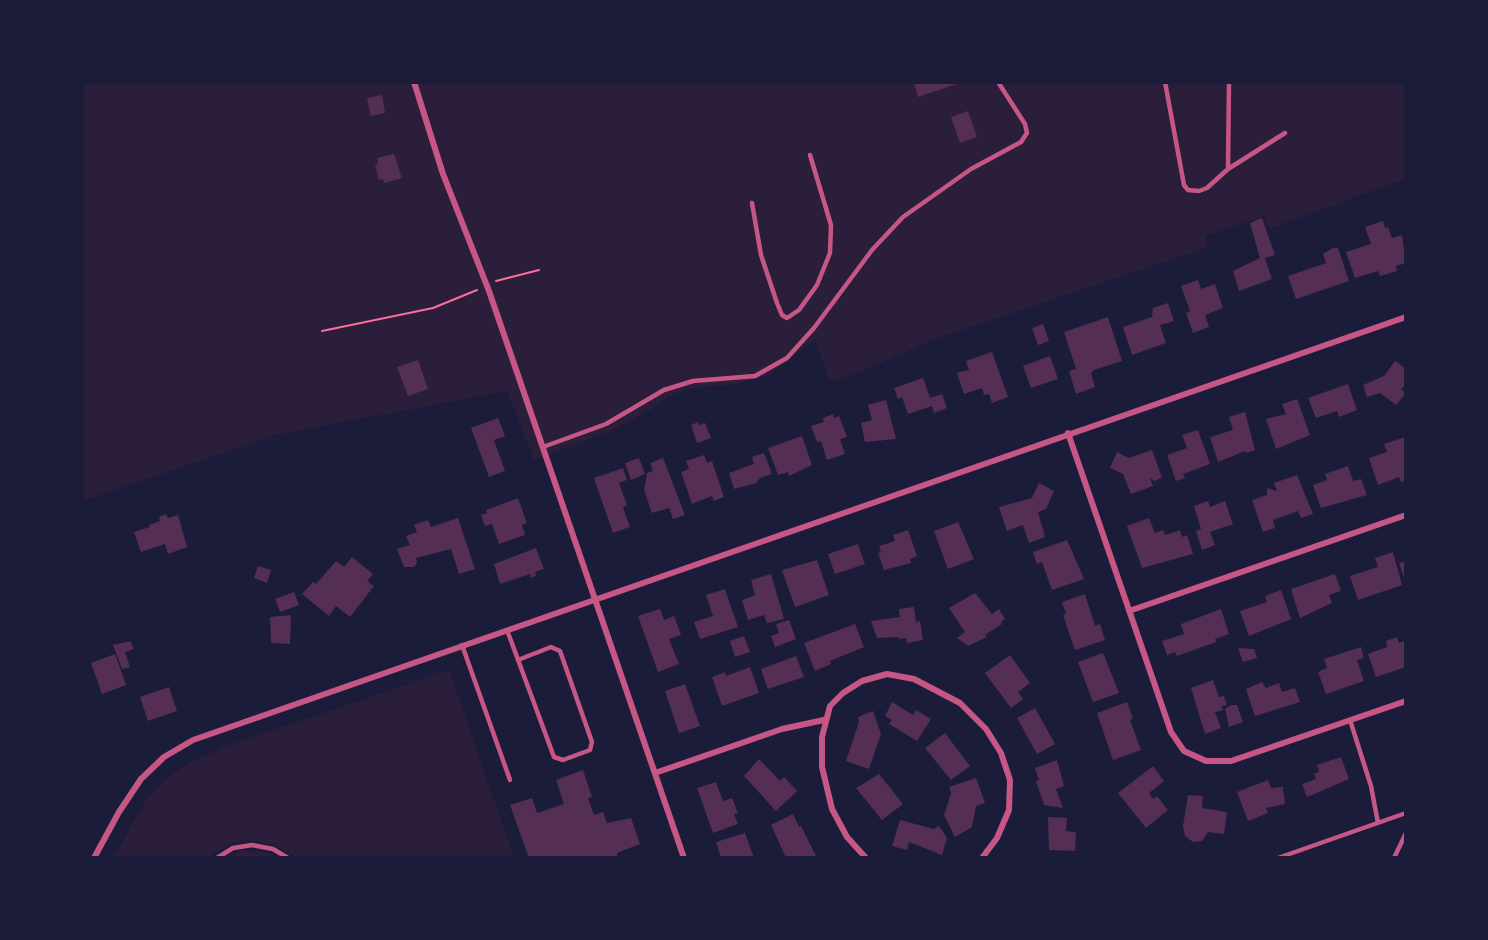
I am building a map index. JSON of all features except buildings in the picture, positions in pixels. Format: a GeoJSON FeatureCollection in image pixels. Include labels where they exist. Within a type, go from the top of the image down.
{"type":"FeatureCollection","features":[{"type":"Feature","properties":{"kind":"street"},"geometry":{"type":"LineString","coordinates":[[414,82],[443,174],[489,291],[684,858]]}},
{"type":"Feature","properties":{"kind":"street"},"geometry":{"type":"LineString","coordinates":[[94,858],[132,790],[151,768],[178,748],[240,722],[1406,317]]}},
{"type":"Feature","properties":{"kind":"street"},"geometry":{"type":"LineString","coordinates":[[1068,434],[1174,739],[1184,750],[1198,759],[1214,762],[1231,761],[1406,700]]}},
{"type":"Feature","properties":{"kind":"street"},"geometry":{"type":"LineString","coordinates":[[1129,611],[1406,515]]}},
{"type":"Feature","properties":{"kind":"street"},"geometry":{"type":"LineString","coordinates":[[866,858],[839,823],[827,794],[822,767],[824,720],[830,706],[843,693],[862,681],[887,674],[914,679],[930,685],[960,703],[975,717],[1001,753],[1010,780],[1009,810],[997,838],[982,858]]}},
{"type":"Feature","properties":{"kind":"street"},"geometry":{"type":"LineString","coordinates":[[655,773],[782,729],[824,720]]}},
{"type":"Feature","properties":{"kind":"lane"},"geometry":{"type":"LineString","coordinates":[[543,447],[606,424],[664,390],[693,381],[755,376],[787,358],[814,328],[872,250],[903,217],[970,169],[1021,142],[1027,133],[1025,124],[998,82]]}},
{"type":"Feature","properties":{"kind":"lane"},"geometry":{"type":"LineString","coordinates":[[1165,82],[1184,184],[1188,190],[1199,191],[1215,182],[1228,169],[1285,133]]}},
{"type":"Feature","properties":{"kind":"lane"},"geometry":{"type":"LineString","coordinates":[[1228,169],[1229,82]]}},
{"type":"Feature","properties":{"kind":"lane"},"geometry":{"type":"LineString","coordinates":[[752,203],[761,255],[782,315],[788,318],[799,310],[817,285],[830,253],[831,225],[810,155]]}},
{"type":"Feature","properties":{"kind":"lane"},"geometry":{"type":"LineString","coordinates":[[507,630],[555,757],[562,760],[590,750],[592,742],[560,651],[551,647],[519,660]]}},
{"type":"Feature","properties":{"kind":"lane"},"geometry":{"type":"LineString","coordinates":[[462,645],[510,780]]}},
{"type":"Feature","properties":{"kind":"lane"},"geometry":{"type":"LineString","coordinates":[[1350,720],[1371,786],[1378,823]]}},
{"type":"Feature","properties":{"kind":"lane"},"geometry":{"type":"LineString","coordinates":[[1278,858],[1406,813]]}},
{"type":"Feature","properties":{"kind":"lane"},"geometry":{"type":"LineString","coordinates":[[1394,858],[1406,833]]}},
{"type":"Feature","properties":{"kind":"lane"},"geometry":{"type":"LineString","coordinates":[[217,858],[233,848],[252,845],[273,849],[288,858]]}},
{"type":"Feature","properties":{"kind":"lane"},"geometry":{"type":"LineString","coordinates":[[1301,850],[1304,858]]}},
{"type":"Feature","properties":{"kind":"path"},"geometry":{"type":"LineString","coordinates":[[500,279],[539,270]]}},
{"type":"Feature","properties":{"kind":"path"},"geometry":{"type":"LineString","coordinates":[[322,331],[434,308],[476,291]]}},
{"type":"Feature","properties":{"kind":"shaded area"},"geometry":{"type":"Polygon","coordinates":[[[82,83],[1405,83],[1405,179],[1269,229],[1264,216],[1205,236],[1208,247],[938,338],[855,374],[830,382],[815,339],[771,374],[737,384],[688,389],[667,397],[652,409],[611,431],[534,460],[507,391],[275,435],[83,501],[82,83]]]}},
{"type":"Feature","properties":{"kind":"shaded area"},"geometry":{"type":"Polygon","coordinates":[[[449,670],[514,857],[296,857],[273,845],[247,840],[229,844],[209,857],[114,857],[145,801],[170,776],[188,763],[229,745],[449,670]]]}},
{"type":"Feature","properties":{"kind":"shaded area"},"geometry":{"type":"Polygon","coordinates":[[[242,850],[264,852],[278,857],[226,857],[242,850]]]}}]}
